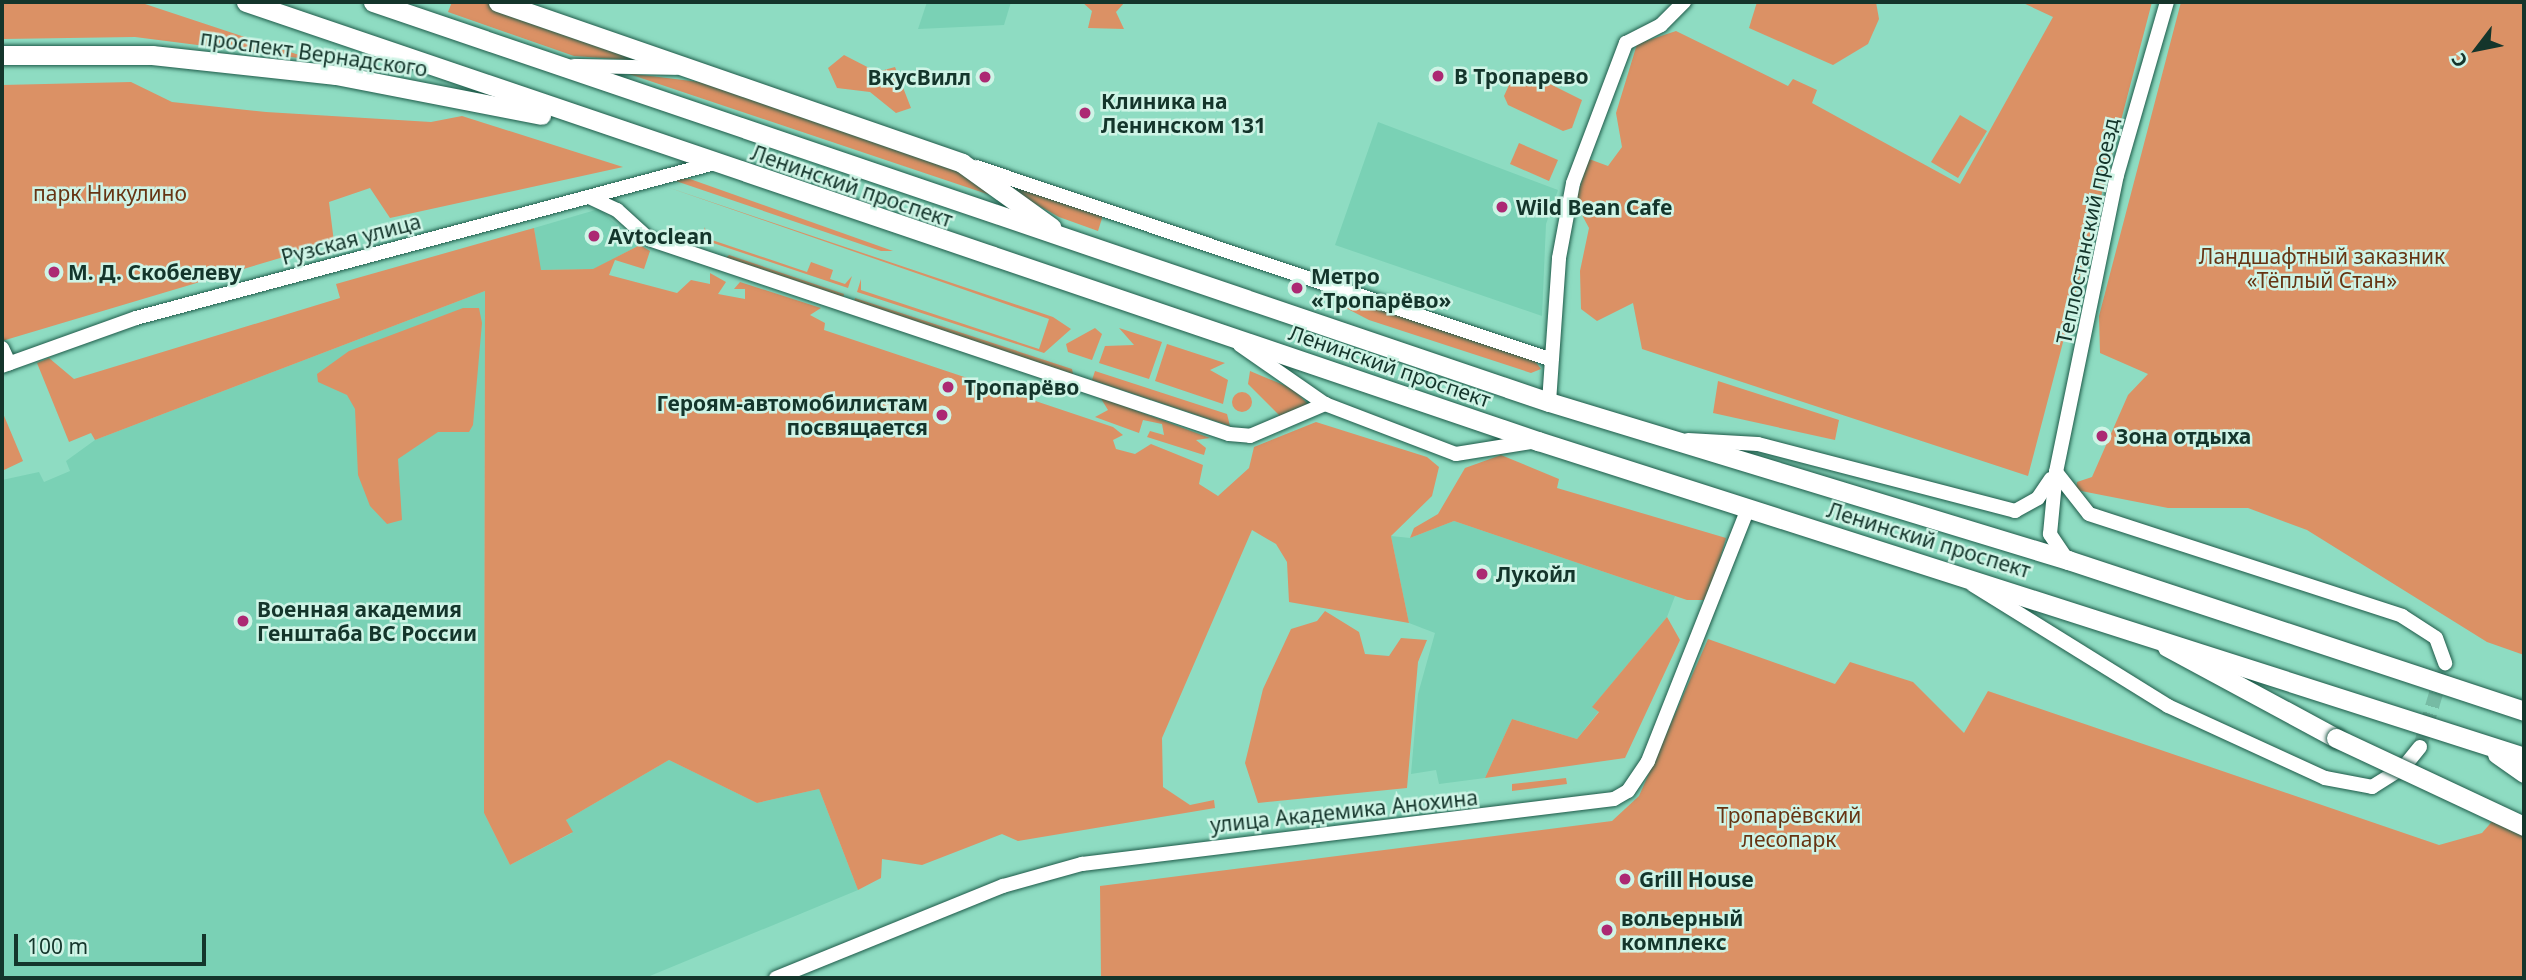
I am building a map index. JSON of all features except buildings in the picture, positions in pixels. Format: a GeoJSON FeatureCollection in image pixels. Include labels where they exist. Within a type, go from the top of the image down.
{"type":"FeatureCollection","features":[{"type":"Feature","properties":{"kind":"main road","name":"Ленинский проспект"},"geometry":{"type":"LineString","coordinates":[[246,2],[617,131],[1219,331],[1538,441],[1748,509],[2132,627],[2473,737],[2524,757]]}},
{"type":"Feature","properties":{"kind":"main road","name":"Ленинский проспект"},"geometry":{"type":"LineString","coordinates":[[373,2],[1549,402],[2068,560],[2524,711]]}},
{"type":"Feature","properties":{"kind":"main road"},"geometry":{"type":"LineString","coordinates":[[498,2],[962,163],[1067,239]]}},
{"type":"Feature","properties":{"kind":"main road","name":"проспект Вернадского"},"geometry":{"type":"LineString","coordinates":[[2,55],[152,55],[337,75],[617,131]]}},
{"type":"Feature","properties":{"kind":"main road"},"geometry":{"type":"LineString","coordinates":[[2132,627],[2336,738],[2524,826]]}},
{"type":"Feature","properties":{"kind":"main road"},"geometry":{"type":"LineString","coordinates":[[2473,737],[2524,773]]}},
{"type":"Feature","properties":{"kind":"street"},"geometry":{"type":"LineString","coordinates":[[1549,402],[1573,183],[1626,43],[1661,26],[1684,2]]}},
{"type":"Feature","properties":{"kind":"street","name":"Теплостанский проезд"},"geometry":{"type":"LineString","coordinates":[[2068,560],[2050,534],[2056,472],[2118,175],[2167,2]]}},
{"type":"Feature","properties":{"kind":"street"},"geometry":{"type":"LineString","coordinates":[[558,65],[691,69]]}},
{"type":"Feature","properties":{"kind":"street","name":"Рузская улица"},"geometry":{"type":"LineString","coordinates":[[5,365],[126,321],[715,163]]}},
{"type":"Feature","properties":{"kind":"street"},"geometry":{"type":"LineString","coordinates":[[962,163],[1552,360]]}},
{"type":"Feature","properties":{"kind":"street"},"geometry":{"type":"LineString","coordinates":[[589,197],[617,210],[649,239],[1229,434],[1250,436],[1325,404]]}},
{"type":"Feature","properties":{"kind":"street"},"geometry":{"type":"LineString","coordinates":[[1219,331],[1325,404],[1457,454],[1538,441]]}},
{"type":"Feature","properties":{"kind":"street"},"geometry":{"type":"LineString","coordinates":[[2,348],[5,365]]}},
{"type":"Feature","properties":{"kind":"street"},"geometry":{"type":"LineString","coordinates":[[1667,440],[1758,444],[2015,511],[2038,498],[2056,472],[2089,514],[2402,616],[2436,638],[2445,663]]}},
{"type":"Feature","properties":{"kind":"street","name":"улица Академика Анохина"},"geometry":{"type":"LineString","coordinates":[[776,978],[1003,886],[1082,864],[1614,799],[1628,791],[1648,761],[1748,509]]}},
{"type":"Feature","properties":{"kind":"street"},"geometry":{"type":"LineString","coordinates":[[1951,570],[2168,706],[2325,778],[2372,787],[2403,768],[2420,747]]}},
{"type":"Feature","properties":{"kind":"shaded area"},"geometry":{"type":"Polygon","coordinates":[[[927,2],[1011,2],[1004,25],[918,29],[927,2]]]}},
{"type":"Feature","properties":{"kind":"shaded area"},"geometry":{"type":"Polygon","coordinates":[[[1378,122],[1558,190],[1546,224],[1542,316],[1335,245],[1378,122]]]}},
{"type":"Feature","properties":{"kind":"shaded area"},"geometry":{"type":"Polygon","coordinates":[[[599,209],[640,245],[594,269],[540,270],[534,228],[599,209]]]}},
{"type":"Feature","properties":{"kind":"shaded area","name":"Военная академия Генштаба ВС России"},"geometry":{"type":"Polygon","coordinates":[[[485,291],[484,813],[510,865],[572,833],[566,820],[669,760],[757,803],[819,789],[858,890],[645,978],[2,978],[2,480],[39,472],[44,482],[70,471],[66,461],[95,440],[485,291]]]}},
{"type":"Feature","properties":{"kind":"shaded area"},"geometry":{"type":"Polygon","coordinates":[[[1454,521],[1675,596],[1667,617],[1593,706],[1599,711],[1577,739],[1512,719],[1485,778],[1439,784],[1436,770],[1411,774],[1418,694],[1435,633],[1409,623],[1391,536],[1410,538],[1454,521]]]}},
{"type":"Feature","properties":{"kind":"green space"},"geometry":{"type":"Polygon","coordinates":[[[2,2],[139,2],[314,60],[135,37],[2,39],[2,2]]]}},
{"type":"Feature","properties":{"kind":"green space"},"geometry":{"type":"Polygon","coordinates":[[[452,2],[482,2],[657,62],[574,56],[448,12],[452,2]]]}},
{"type":"Feature","properties":{"kind":"green space"},"geometry":{"type":"Polygon","coordinates":[[[1082,2],[1125,2],[1116,12],[1124,29],[1088,28],[1092,11],[1082,2]]]}},
{"type":"Feature","properties":{"kind":"green space"},"geometry":{"type":"Polygon","coordinates":[[[1757,2],[1876,2],[1879,19],[1868,44],[1833,65],[1749,28],[1757,2]]]}},
{"type":"Feature","properties":{"kind":"green space"},"geometry":{"type":"Polygon","coordinates":[[[2021,2],[2152,2],[2028,476],[1642,349],[1633,303],[1597,321],[1581,309],[1580,271],[1589,228],[1575,202],[1589,159],[1608,166],[1622,147],[1616,113],[1637,44],[1676,31],[1788,86],[1793,79],[1817,90],[1812,103],[1960,184],[2053,17],[2021,2]]]}},
{"type":"Feature","properties":{"kind":"green space","name":"Ландшафтный заказник «Тёплый Стан»"},"geometry":{"type":"Polygon","coordinates":[[[2181,2],[2524,2],[2524,655],[2487,642],[2307,530],[2248,508],[2168,508],[2076,490],[2077,482],[2092,477],[2128,395],[2148,374],[2100,353],[2099,316],[2181,2]]]}},
{"type":"Feature","properties":{"kind":"green space"},"geometry":{"type":"Polygon","coordinates":[[[844,55],[877,72],[895,67],[911,108],[896,113],[870,92],[837,88],[828,68],[844,55]]]}},
{"type":"Feature","properties":{"kind":"green space"},"geometry":{"type":"Polygon","coordinates":[[[1524,71],[1582,100],[1572,128],[1563,131],[1508,105],[1504,96],[1514,74],[1524,71]]]}},
{"type":"Feature","properties":{"kind":"green space"},"geometry":{"type":"Polygon","coordinates":[[[626,73],[708,83],[952,165],[996,197],[626,73]]]}},
{"type":"Feature","properties":{"kind":"green space","name":"парк Никулино"},"geometry":{"type":"Polygon","coordinates":[[[131,82],[172,102],[266,112],[431,122],[462,116],[623,167],[390,218],[370,188],[329,202],[334,242],[2,341],[2,85],[131,82]]]}},
{"type":"Feature","properties":{"kind":"green space"},"geometry":{"type":"Polygon","coordinates":[[[1960,115],[1987,131],[1958,178],[1931,162],[1960,115]]]}},
{"type":"Feature","properties":{"kind":"green space"},"geometry":{"type":"Polygon","coordinates":[[[1519,143],[1558,160],[1549,181],[1510,164],[1519,143]]]}},
{"type":"Feature","properties":{"kind":"green space"},"geometry":{"type":"Polygon","coordinates":[[[670,179],[690,179],[893,251],[881,251],[670,179]]]}},
{"type":"Feature","properties":{"kind":"green space"},"geometry":{"type":"Polygon","coordinates":[[[664,186],[1053,317],[1071,329],[1044,353],[857,292],[861,279],[861,290],[1039,349],[1049,319],[664,186]]]}},
{"type":"Feature","properties":{"kind":"green space"},"geometry":{"type":"Polygon","coordinates":[[[1016,186],[1103,215],[1098,231],[1059,217],[1014,192],[1016,186]]]}},
{"type":"Feature","properties":{"kind":"green space"},"geometry":{"type":"Polygon","coordinates":[[[705,227],[706,238],[807,272],[811,262],[833,270],[830,279],[845,284],[852,276],[848,288],[701,239],[705,227]]]}},
{"type":"Feature","properties":{"kind":"green space"},"geometry":{"type":"Polygon","coordinates":[[[534,228],[541,270],[593,269],[640,245],[650,251],[644,269],[615,260],[609,275],[677,293],[691,280],[710,284],[710,273],[726,282],[718,294],[745,299],[745,289],[734,289],[740,282],[821,308],[810,315],[825,323],[824,330],[1113,427],[1123,435],[1113,440],[1116,449],[1135,454],[1151,444],[1203,465],[1199,484],[1218,496],[1249,468],[1254,447],[1316,422],[1427,457],[1439,467],[1432,496],[1391,536],[1409,623],[1289,602],[1287,562],[1276,544],[1252,530],[1162,738],[1163,787],[1190,805],[1214,800],[1215,808],[1018,841],[1002,834],[922,865],[882,859],[881,878],[858,890],[819,789],[757,803],[669,760],[566,820],[573,832],[510,865],[484,813],[485,291],[95,440],[91,433],[69,442],[37,363],[49,358],[74,379],[340,298],[336,284],[534,228]]]}},
{"type":"Feature","properties":{"kind":"green space"},"geometry":{"type":"Polygon","coordinates":[[[729,255],[844,294],[843,298],[725,259],[729,255]]]}},
{"type":"Feature","properties":{"kind":"green space"},"geometry":{"type":"Polygon","coordinates":[[[1344,297],[1535,361],[1541,369],[1531,373],[1369,320],[1342,306],[1344,297]]]}},
{"type":"Feature","properties":{"kind":"green space"},"geometry":{"type":"Polygon","coordinates":[[[855,298],[1072,369],[1073,374],[854,302],[855,298]]]}},
{"type":"Feature","properties":{"kind":"green space"},"geometry":{"type":"Polygon","coordinates":[[[463,308],[479,308],[482,323],[473,425],[469,432],[438,432],[398,459],[402,520],[387,524],[370,506],[358,475],[355,409],[347,395],[318,382],[317,374],[349,351],[463,308]]]}},
{"type":"Feature","properties":{"kind":"green space"},"geometry":{"type":"Polygon","coordinates":[[[1095,328],[1102,334],[1092,360],[1068,352],[1066,344],[1095,328]]]}},
{"type":"Feature","properties":{"kind":"green space"},"geometry":{"type":"Polygon","coordinates":[[[1119,328],[1162,342],[1149,379],[1099,363],[1105,346],[1134,345],[1119,328]]]}},
{"type":"Feature","properties":{"kind":"green space"},"geometry":{"type":"Polygon","coordinates":[[[1167,344],[1225,363],[1210,370],[1228,380],[1223,404],[1155,381],[1167,344]]]}},
{"type":"Feature","properties":{"kind":"green space"},"geometry":{"type":"Polygon","coordinates":[[[1095,371],[1227,414],[1230,426],[1092,380],[1095,371]]]}},
{"type":"Feature","properties":{"kind":"green space"},"geometry":{"type":"Polygon","coordinates":[[[1250,371],[1293,389],[1308,404],[1281,417],[1248,384],[1250,371]]]}},
{"type":"Feature","properties":{"kind":"green space"},"geometry":{"type":"Polygon","coordinates":[[[1718,381],[1839,420],[1835,440],[1713,413],[1718,381]]]}},
{"type":"Feature","properties":{"kind":"green space"},"geometry":{"type":"Polygon","coordinates":[[[1238,392],[1246,392],[1252,402],[1246,412],[1238,412],[1232,406],[1232,398],[1238,392]]]}},
{"type":"Feature","properties":{"kind":"green space"},"geometry":{"type":"Polygon","coordinates":[[[1100,397],[1210,438],[1196,440],[1206,448],[1204,455],[1147,437],[1150,431],[1164,435],[1162,424],[1143,420],[1139,433],[1095,417],[1108,410],[1100,397]]]}},
{"type":"Feature","properties":{"kind":"green space"},"geometry":{"type":"Polygon","coordinates":[[[2,411],[23,461],[4,470],[2,480],[2,411]]]}},
{"type":"Feature","properties":{"kind":"green space"},"geometry":{"type":"Polygon","coordinates":[[[1501,455],[1559,479],[1557,488],[1726,538],[1708,600],[1687,600],[1454,521],[1410,538],[1414,528],[1438,514],[1465,468],[1501,455]]]}},
{"type":"Feature","properties":{"kind":"green space"},"geometry":{"type":"Polygon","coordinates":[[[1325,611],[1359,632],[1365,654],[1389,656],[1401,638],[1427,640],[1418,662],[1407,788],[1258,803],[1245,763],[1263,689],[1291,629],[1317,621],[1325,611]]]}},
{"type":"Feature","properties":{"kind":"green space"},"geometry":{"type":"Polygon","coordinates":[[[1667,617],[1680,640],[1625,758],[1485,778],[1512,719],[1577,739],[1599,712],[1592,707],[1667,617]]]}},
{"type":"Feature","properties":{"kind":"green space","name":"Тропарёвский лесопарк"},"geometry":{"type":"Polygon","coordinates":[[[1708,639],[1835,684],[1850,662],[1913,682],[1964,733],[1988,691],[2439,845],[2482,833],[2495,818],[2524,836],[2524,978],[1101,978],[1100,886],[1612,821],[1639,796],[1708,639]]]}},
{"type":"Feature","properties":{"kind":"green space"},"geometry":{"type":"Polygon","coordinates":[[[1566,778],[1567,784],[1512,791],[1512,784],[1566,778]]]}},
{"type":"Feature","properties":{"kind":"tunnel"},"geometry":{"type":"LineString","coordinates":[[2420,747],[2445,663]]}},
{"type":"Feature","properties":{"kind":"place","name":"В Тропарево"},"geometry":{"type":"Point","coordinates":[1438,76]}},
{"type":"Feature","properties":{"kind":"place","name":"ВкусВилл"},"geometry":{"type":"Point","coordinates":[985,77]}},
{"type":"Feature","properties":{"kind":"place","name":"Клиника на Ленинском 131"},"geometry":{"type":"Point","coordinates":[1085,113]}},
{"type":"Feature","properties":{"kind":"place","name":"Wild Bean Cafe"},"geometry":{"type":"Point","coordinates":[1502,207]}},
{"type":"Feature","properties":{"kind":"place","name":"Avtoclean"},"geometry":{"type":"Point","coordinates":[594,236]}},
{"type":"Feature","properties":{"kind":"place","name":"М. Д. Скобелеву"},"geometry":{"type":"Point","coordinates":[54,272]}},
{"type":"Feature","properties":{"kind":"place","name":"Метро «Тропарёво»"},"geometry":{"type":"Point","coordinates":[1297,288]}},
{"type":"Feature","properties":{"kind":"place","name":"Тропарёво"},"geometry":{"type":"Point","coordinates":[948,387]}},
{"type":"Feature","properties":{"kind":"place","name":"Героям-автомобилистам посвящается"},"geometry":{"type":"Point","coordinates":[942,415]}},
{"type":"Feature","properties":{"kind":"place","name":"Зона отдыха"},"geometry":{"type":"Point","coordinates":[2102,436]}},
{"type":"Feature","properties":{"kind":"place","name":"Лукойл"},"geometry":{"type":"Point","coordinates":[1482,574]}},
{"type":"Feature","properties":{"kind":"place","name":"Военная академия Генштаба ВС России"},"geometry":{"type":"Point","coordinates":[243,621]}},
{"type":"Feature","properties":{"kind":"place","name":"Grill House"},"geometry":{"type":"Point","coordinates":[1625,879]}},
{"type":"Feature","properties":{"kind":"place","name":"вольерный комплекс"},"geometry":{"type":"Point","coordinates":[1607,930]}}]}
